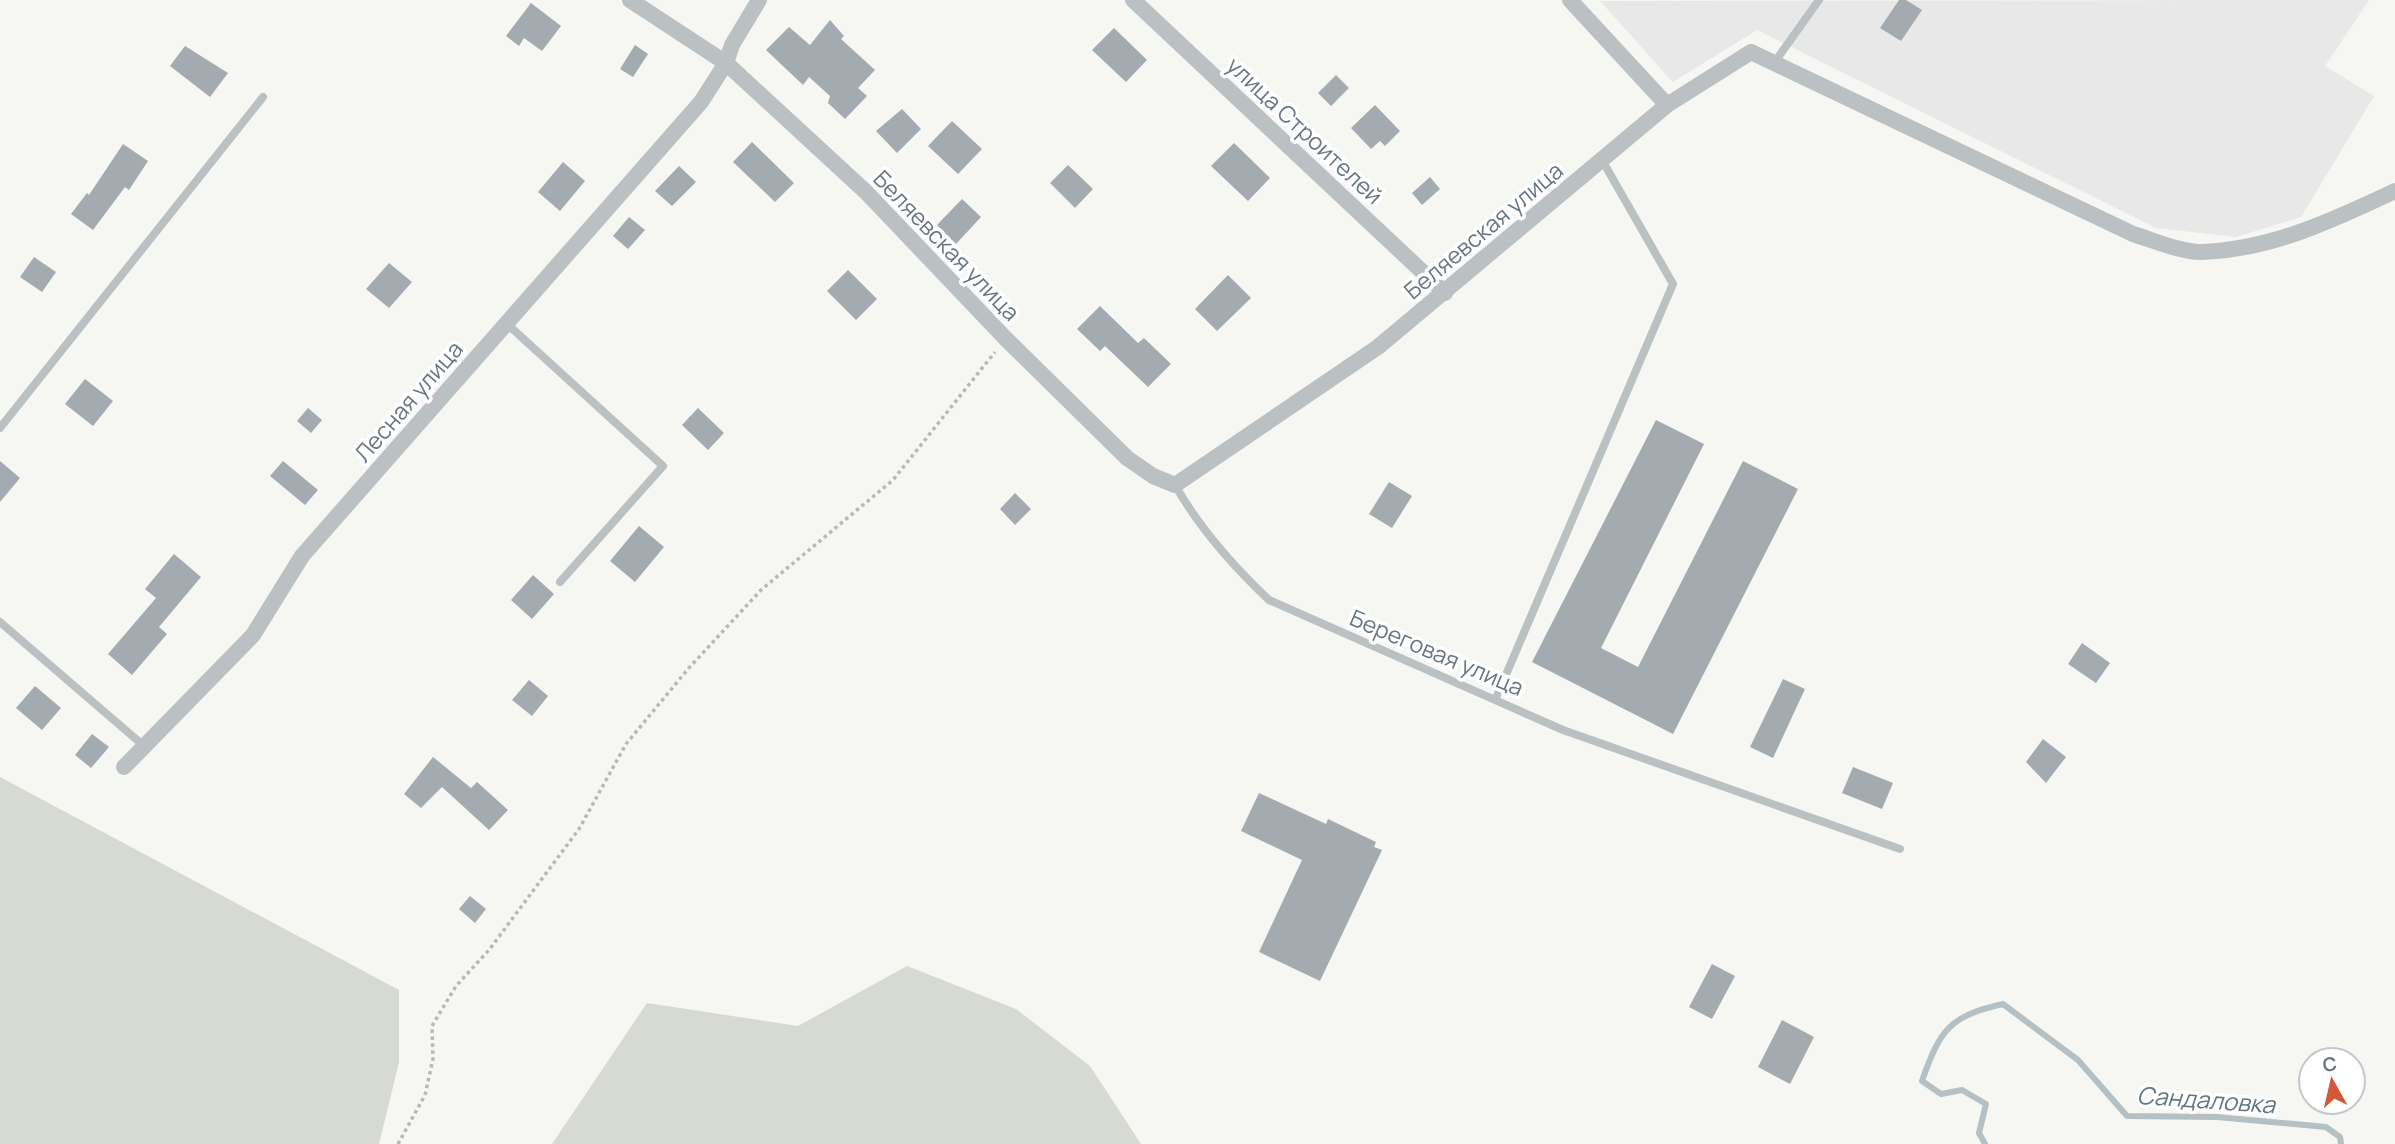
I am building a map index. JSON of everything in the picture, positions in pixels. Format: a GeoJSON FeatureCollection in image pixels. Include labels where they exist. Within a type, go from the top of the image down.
{"type":"FeatureCollection","features":[{"type":"Feature","properties":{"kind":"street","name":"Беляевская улица"},"geometry":{"type":"LineString","coordinates":[[630,0],[726,63],[866,192],[1006,339],[1127,458],[1153,476],[1175,485],[1378,347],[1667,105],[1751,52],[2133,234],[2199,252],[2270,242],[2343,216],[2395,191]]}},
{"type":"Feature","properties":{"kind":"street","name":"Лесная улица"},"geometry":{"type":"LineString","coordinates":[[124,767],[253,635],[302,556],[701,102],[726,63],[732,45],[759,0]]}},
{"type":"Feature","properties":{"kind":"street","name":"улица Строителей"},"geometry":{"type":"LineString","coordinates":[[1133,0],[1445,293]]}},
{"type":"Feature","properties":{"kind":"street"},"geometry":{"type":"LineString","coordinates":[[1570,0],[1667,105]]}},
{"type":"Feature","properties":{"kind":"lane"},"geometry":{"type":"LineString","coordinates":[[1774,63],[1819,0]]}},
{"type":"Feature","properties":{"kind":"lane"},"geometry":{"type":"LineString","coordinates":[[0,428],[263,97]]}},
{"type":"Feature","properties":{"kind":"lane"},"geometry":{"type":"LineString","coordinates":[[1496,698],[1673,284],[1602,160]]}},
{"type":"Feature","properties":{"kind":"lane"},"geometry":{"type":"LineString","coordinates":[[506,323],[663,466],[560,582]]}},
{"type":"Feature","properties":{"kind":"lane","name":"Береговая улица"},"geometry":{"type":"LineString","coordinates":[[1175,485],[1209,536],[1269,600],[1434,675],[1496,698],[1563,730],[1900,849]]}},
{"type":"Feature","properties":{"kind":"lane"},"geometry":{"type":"LineString","coordinates":[[0,622],[144,746]]}},
{"type":"Feature","properties":{"kind":"path"},"geometry":{"type":"LineString","coordinates":[[398,1144],[425,1096],[433,1059],[432,1026],[456,986],[489,950],[579,829],[626,744],[688,669],[761,590],[893,480],[1006,339]]}},
{"type":"Feature","properties":{"kind":"shaded area"},"geometry":{"type":"Polygon","coordinates":[[[2369,0],[2325,66],[2374,96],[2301,217],[2236,237],[2156,228],[1757,30],[1673,82],[1600,1],[2369,0]]]}},
{"type":"Feature","properties":{"kind":"shaded area"},"geometry":{"type":"Polygon","coordinates":[[[0,777],[399,990],[399,1062],[379,1144],[0,1144],[0,777]]]}},
{"type":"Feature","properties":{"kind":"shaded area"},"geometry":{"type":"Polygon","coordinates":[[[907,966],[1016,1009],[1090,1066],[1141,1144],[552,1144],[647,1003],[798,1026],[907,966]]]}},
{"type":"Feature","properties":{"kind":"building"},"geometry":{"type":"Polygon","coordinates":[[[1899,0],[1906,0],[1922,10],[1901,41],[1880,28],[1899,0]]]}},
{"type":"Feature","properties":{"kind":"building"},"geometry":{"type":"Polygon","coordinates":[[[531,3],[561,26],[542,51],[524,38],[519,46],[506,36],[531,3]]]}},
{"type":"Feature","properties":{"kind":"building"},"geometry":{"type":"Polygon","coordinates":[[[830,20],[844,36],[841,39],[875,70],[858,88],[867,96],[845,119],[828,103],[830,96],[809,77],[803,85],[766,50],[789,27],[810,45],[830,20]]]}},
{"type":"Feature","properties":{"kind":"building"},"geometry":{"type":"Polygon","coordinates":[[[1114,28],[1147,60],[1126,82],[1092,50],[1114,28]]]}},
{"type":"Feature","properties":{"kind":"building"},"geometry":{"type":"Polygon","coordinates":[[[635,45],[648,54],[633,77],[620,69],[635,45]]]}},
{"type":"Feature","properties":{"kind":"building"},"geometry":{"type":"Polygon","coordinates":[[[185,46],[228,73],[210,97],[170,66],[185,46]]]}},
{"type":"Feature","properties":{"kind":"building"},"geometry":{"type":"Polygon","coordinates":[[[1336,75],[1349,88],[1331,106],[1318,93],[1336,75]]]}},
{"type":"Feature","properties":{"kind":"building"},"geometry":{"type":"Polygon","coordinates":[[[1375,105],[1400,131],[1385,146],[1380,141],[1371,149],[1351,128],[1375,105]]]}},
{"type":"Feature","properties":{"kind":"building"},"geometry":{"type":"Polygon","coordinates":[[[902,109],[921,129],[897,153],[876,131],[902,109]]]}},
{"type":"Feature","properties":{"kind":"building"},"geometry":{"type":"Polygon","coordinates":[[[952,121],[982,149],[958,174],[928,146],[952,121]]]}},
{"type":"Feature","properties":{"kind":"building"},"geometry":{"type":"Polygon","coordinates":[[[752,142],[794,183],[775,202],[733,162],[752,142]]]}},
{"type":"Feature","properties":{"kind":"building"},"geometry":{"type":"Polygon","coordinates":[[[1234,143],[1270,178],[1248,201],[1211,166],[1234,143]]]}},
{"type":"Feature","properties":{"kind":"building"},"geometry":{"type":"Polygon","coordinates":[[[123,144],[148,161],[129,190],[125,187],[93,230],[71,214],[87,193],[89,195],[123,144]]]}},
{"type":"Feature","properties":{"kind":"building"},"geometry":{"type":"Polygon","coordinates":[[[563,162],[585,181],[560,211],[538,192],[563,162]]]}},
{"type":"Feature","properties":{"kind":"building"},"geometry":{"type":"Polygon","coordinates":[[[1068,165],[1093,189],[1075,208],[1050,183],[1068,165]]]}},
{"type":"Feature","properties":{"kind":"building"},"geometry":{"type":"Polygon","coordinates":[[[679,166],[696,182],[672,206],[655,191],[679,166]]]}},
{"type":"Feature","properties":{"kind":"building"},"geometry":{"type":"Polygon","coordinates":[[[1430,177],[1440,189],[1422,205],[1412,193],[1430,177]]]}},
{"type":"Feature","properties":{"kind":"building"},"geometry":{"type":"Polygon","coordinates":[[[962,199],[981,217],[956,244],[937,225],[962,199]]]}},
{"type":"Feature","properties":{"kind":"building"},"geometry":{"type":"Polygon","coordinates":[[[629,217],[645,230],[628,249],[613,236],[629,217]]]}},
{"type":"Feature","properties":{"kind":"building"},"geometry":{"type":"Polygon","coordinates":[[[34,257],[56,272],[42,292],[20,277],[34,257]]]}},
{"type":"Feature","properties":{"kind":"building"},"geometry":{"type":"Polygon","coordinates":[[[389,263],[412,282],[389,308],[366,289],[389,263]]]}},
{"type":"Feature","properties":{"kind":"building"},"geometry":{"type":"Polygon","coordinates":[[[848,270],[877,299],[856,320],[827,291],[848,270]]]}},
{"type":"Feature","properties":{"kind":"building"},"geometry":{"type":"Polygon","coordinates":[[[1228,275],[1251,298],[1217,331],[1195,309],[1228,275]]]}},
{"type":"Feature","properties":{"kind":"building"},"geometry":{"type":"Polygon","coordinates":[[[1100,306],[1138,343],[1144,338],[1171,364],[1148,387],[1105,346],[1100,351],[1077,329],[1100,306]]]}},
{"type":"Feature","properties":{"kind":"building"},"geometry":{"type":"Polygon","coordinates":[[[85,379],[113,401],[93,426],[65,404],[85,379]]]}},
{"type":"Feature","properties":{"kind":"building"},"geometry":{"type":"Polygon","coordinates":[[[308,408],[322,420],[311,433],[297,421],[308,408]]]}},
{"type":"Feature","properties":{"kind":"building"},"geometry":{"type":"Polygon","coordinates":[[[698,408],[724,433],[708,450],[682,425],[698,408]]]}},
{"type":"Feature","properties":{"kind":"building"},"geometry":{"type":"Polygon","coordinates":[[[1656,420],[1704,444],[1601,648],[1638,667],[1743,461],[1798,489],[1673,734],[1532,662],[1656,420]]]}},
{"type":"Feature","properties":{"kind":"building"},"geometry":{"type":"Polygon","coordinates":[[[0,461],[20,478],[0,502],[0,461]]]}},
{"type":"Feature","properties":{"kind":"building"},"geometry":{"type":"Polygon","coordinates":[[[283,461],[318,490],[305,505],[270,476],[283,461]]]}},
{"type":"Feature","properties":{"kind":"building"},"geometry":{"type":"Polygon","coordinates":[[[1389,482],[1412,496],[1392,528],[1369,514],[1389,482]]]}},
{"type":"Feature","properties":{"kind":"building"},"geometry":{"type":"Polygon","coordinates":[[[1015,493],[1031,509],[1015,525],[1000,509],[1015,493]]]}},
{"type":"Feature","properties":{"kind":"building"},"geometry":{"type":"Polygon","coordinates":[[[639,526],[664,547],[635,582],[610,561],[639,526]]]}},
{"type":"Feature","properties":{"kind":"building"},"geometry":{"type":"Polygon","coordinates":[[[174,554],[201,577],[159,627],[167,634],[132,675],[108,654],[156,598],[145,589],[174,554]]]}},
{"type":"Feature","properties":{"kind":"building"},"geometry":{"type":"Polygon","coordinates":[[[533,575],[554,594],[532,619],[511,600],[533,575]]]}},
{"type":"Feature","properties":{"kind":"building"},"geometry":{"type":"Polygon","coordinates":[[[2082,643],[2110,663],[2096,683],[2068,664],[2082,643]]]}},
{"type":"Feature","properties":{"kind":"building"},"geometry":{"type":"Polygon","coordinates":[[[1783,679],[1805,689],[1773,758],[1750,747],[1783,679]]]}},
{"type":"Feature","properties":{"kind":"building"},"geometry":{"type":"Polygon","coordinates":[[[529,680],[548,696],[532,716],[512,700],[529,680]]]}},
{"type":"Feature","properties":{"kind":"building"},"geometry":{"type":"Polygon","coordinates":[[[35,686],[61,708],[42,730],[16,708],[35,686]]]}},
{"type":"Feature","properties":{"kind":"building"},"geometry":{"type":"Polygon","coordinates":[[[92,734],[109,747],[91,768],[75,755],[92,734]]]}},
{"type":"Feature","properties":{"kind":"building"},"geometry":{"type":"Polygon","coordinates":[[[2043,739],[2066,757],[2046,783],[2026,762],[2043,739]]]}},
{"type":"Feature","properties":{"kind":"building"},"geometry":{"type":"Polygon","coordinates":[[[433,757],[471,788],[477,782],[508,810],[489,830],[442,787],[421,808],[404,794],[433,757]]]}},
{"type":"Feature","properties":{"kind":"building"},"geometry":{"type":"Polygon","coordinates":[[[1853,767],[1893,783],[1882,809],[1842,793],[1853,767]]]}},
{"type":"Feature","properties":{"kind":"building"},"geometry":{"type":"Polygon","coordinates":[[[1259,793],[1326,824],[1328,819],[1376,842],[1374,847],[1382,850],[1320,981],[1259,952],[1302,860],[1241,831],[1259,793]]]}},
{"type":"Feature","properties":{"kind":"building"},"geometry":{"type":"Polygon","coordinates":[[[470,896],[486,909],[475,923],[459,909],[470,896]]]}},
{"type":"Feature","properties":{"kind":"building"},"geometry":{"type":"Polygon","coordinates":[[[1712,964],[1735,976],[1712,1019],[1689,1007],[1712,964]]]}},
{"type":"Feature","properties":{"kind":"building"},"geometry":{"type":"Polygon","coordinates":[[[1782,1020],[1814,1037],[1790,1084],[1758,1067],[1782,1020]]]}},
{"type":"Feature","properties":{"kind":"waterway","name":"Сандаловка"},"geometry":{"type":"LineString","coordinates":[[1985,1144],[1979,1133],[1986,1104],[1962,1090],[1941,1094],[1922,1081],[1941,1037],[1949,1028],[1970,1014],[2003,1004],[2078,1060],[2127,1116],[2217,1117],[2326,1127],[2340,1137],[2341,1144]]}}]}
